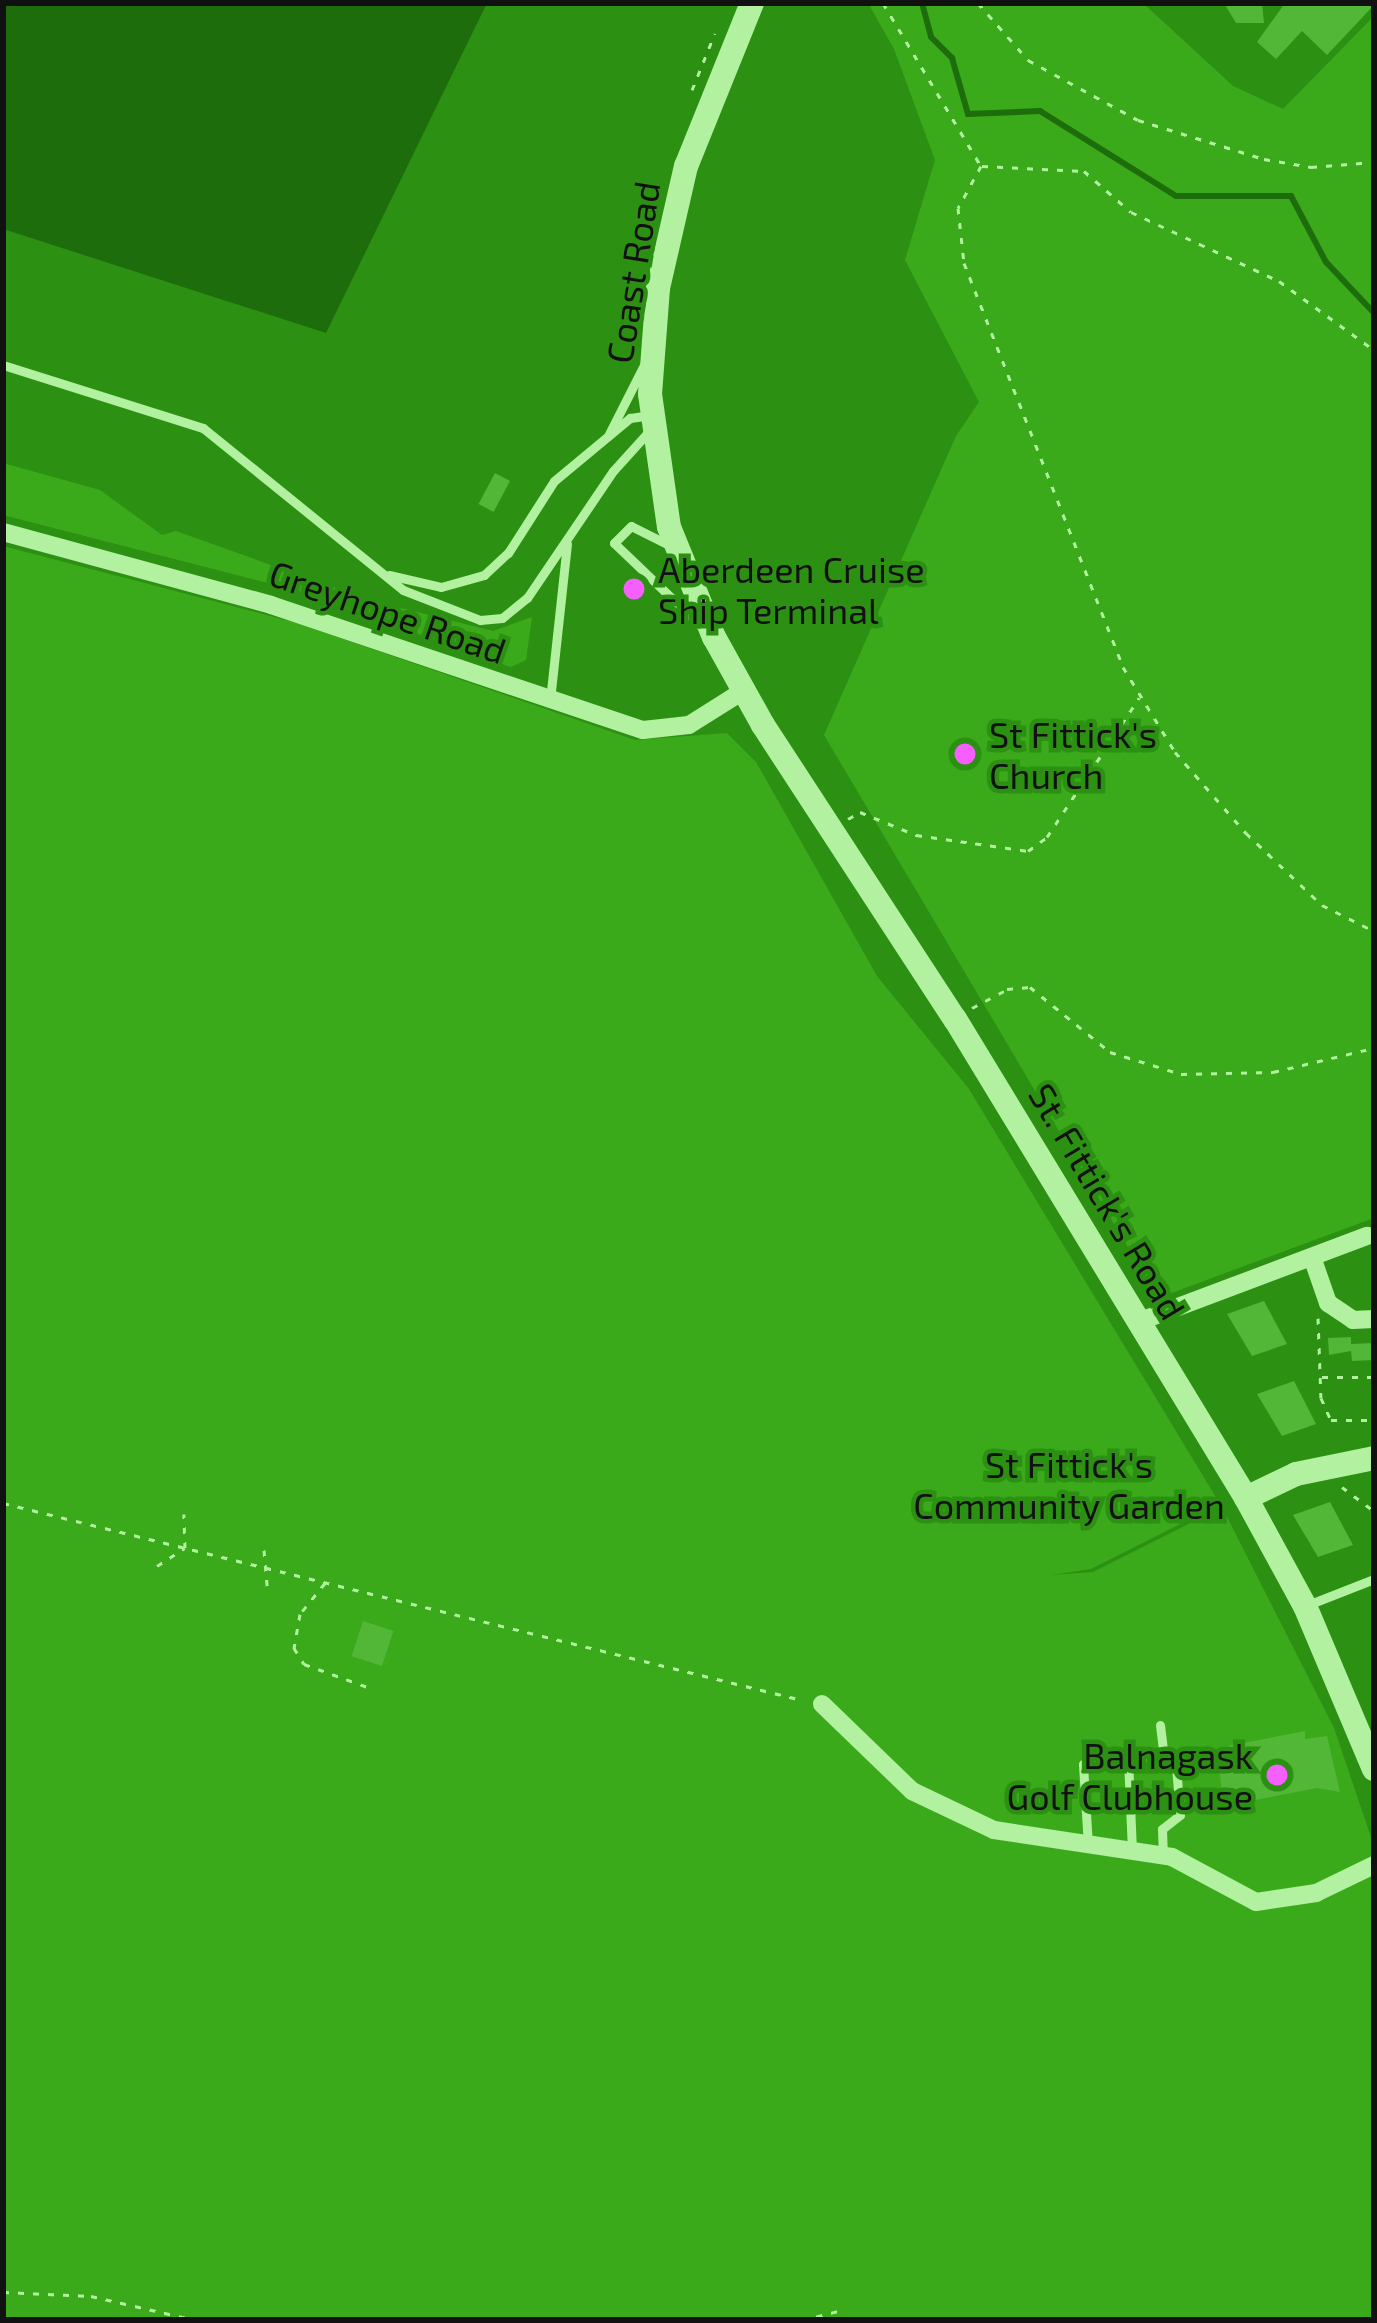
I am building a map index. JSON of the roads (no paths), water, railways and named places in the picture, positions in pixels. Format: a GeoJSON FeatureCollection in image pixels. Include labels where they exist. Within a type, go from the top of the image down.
{"type":"FeatureCollection","features":[{"type":"Feature","properties":{"kind":"street","name":"Coast Road"},"geometry":{"type":"LineString","coordinates":[[743,691],[678,552],[651,422],[651,351],[686,166],[752,3]]}},
{"type":"Feature","properties":{"kind":"street","name":"Greyhope Road"},"geometry":{"type":"LineString","coordinates":[[3,532],[272,604],[644,730],[672,730],[743,691]]}},
{"type":"Feature","properties":{"kind":"street","name":"St. Fittick's Road"},"geometry":{"type":"LineString","coordinates":[[743,691],[956,1019],[1246,1498],[1367,1731],[1374,1769]]}},
{"type":"Feature","properties":{"kind":"street"},"geometry":{"type":"LineString","coordinates":[[1138,1322],[1366,1236]]}},
{"type":"Feature","properties":{"kind":"street"},"geometry":{"type":"LineString","coordinates":[[1312,1257],[1328,1303],[1352,1320],[1374,1319]]}},
{"type":"Feature","properties":{"kind":"street"},"geometry":{"type":"LineString","coordinates":[[1246,1498],[1331,1465],[1374,1458]]}},
{"type":"Feature","properties":{"kind":"street"},"geometry":{"type":"LineString","coordinates":[[822,1704],[940,1809],[994,1829],[1163,1856],[1256,1902],[1316,1892],[1374,1865]]}},
{"type":"Feature","properties":{"kind":"lane"},"geometry":{"type":"LineString","coordinates":[[606,440],[651,351]]}},
{"type":"Feature","properties":{"kind":"lane"},"geometry":{"type":"LineString","coordinates":[[3,365],[203,428],[379,571],[436,608],[495,620],[527,598],[651,422],[630,418],[554,481],[508,553],[484,575],[425,587],[379,571]]}},
{"type":"Feature","properties":{"kind":"lane"},"geometry":{"type":"LineString","coordinates":[[678,552],[637,527],[615,538],[622,558],[714,637]]}},
{"type":"Feature","properties":{"kind":"lane"},"geometry":{"type":"LineString","coordinates":[[550,701],[568,538]]}},
{"type":"Feature","properties":{"kind":"lane"},"geometry":{"type":"LineString","coordinates":[[1305,1606],[1374,1579]]}},
{"type":"Feature","properties":{"kind":"lane"},"geometry":{"type":"LineString","coordinates":[[1160,1725],[1164,1756]]}},
{"type":"Feature","properties":{"kind":"lane"},"geometry":{"type":"LineString","coordinates":[[1088,1846],[1083,1764],[1175,1754],[1180,1815],[1162,1829],[1163,1856]]}},
{"type":"Feature","properties":{"kind":"lane"},"geometry":{"type":"LineString","coordinates":[[1128,1760],[1132,1852]]}},
{"type":"Feature","properties":{"kind":"waterway"},"geometry":{"type":"LineString","coordinates":[[922,3],[931,37],[952,58],[968,114],[1040,111],[1176,196],[1291,196],[1326,262],[1374,313]]}},
{"type":"Feature","properties":{"kind":"place","name":"Aberdeen Cruise Ship Terminal"},"geometry":{"type":"Point","coordinates":[634,589]}},
{"type":"Feature","properties":{"kind":"place","name":"St Fittick's Church"},"geometry":{"type":"Point","coordinates":[965,754]}},
{"type":"Feature","properties":{"kind":"place","name":"Balnagask Golf Clubhouse"},"geometry":{"type":"Point","coordinates":[1277,1775]}},
{"type":"Feature","properties":{"kind":"park label","name":"St Fittick's Community Garden"},"geometry":{"type":"Point","coordinates":[1069,1484]}}]}
